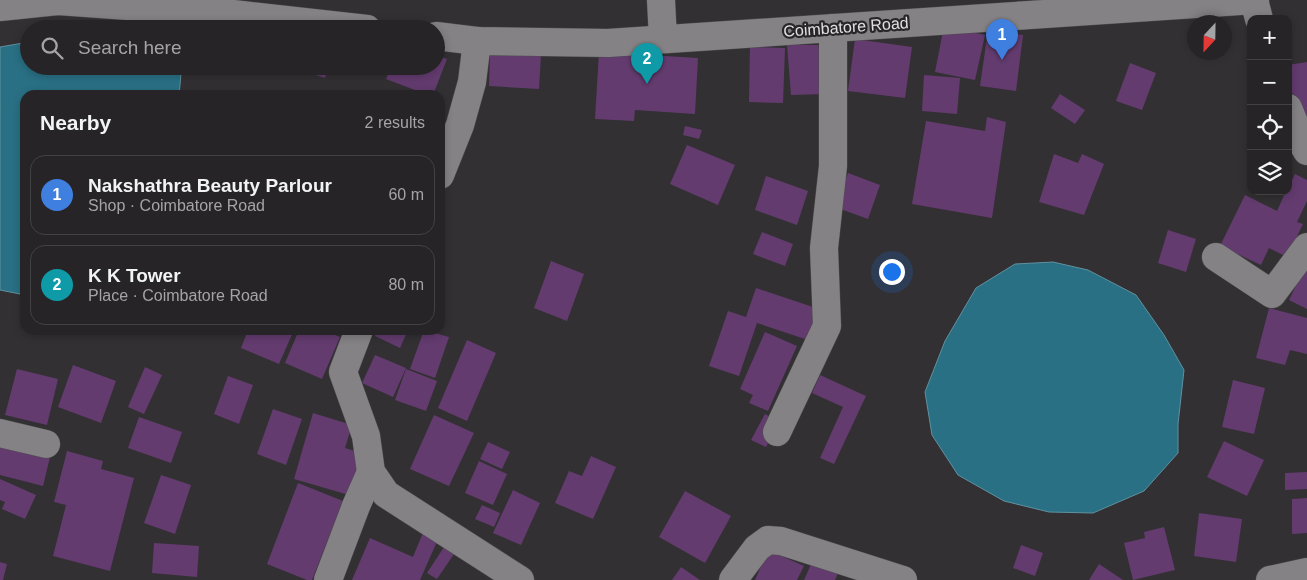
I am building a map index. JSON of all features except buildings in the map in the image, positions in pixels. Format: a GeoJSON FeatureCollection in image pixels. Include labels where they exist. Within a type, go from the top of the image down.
{"type":"FeatureCollection","features":[{"type":"Feature","properties":{"kind":"street"},"geometry":{"type":"LineString","coordinates":[[661,0],[663,39]]}},
{"type":"Feature","properties":{"kind":"street"},"geometry":{"type":"LineString","coordinates":[[1254,0],[1257,15]]}},
{"type":"Feature","properties":{"kind":"street","name":"Coimbatore Road"},"geometry":{"type":"LineString","coordinates":[[445,37],[476,41],[608,43],[1215,1],[1254,0]]}},
{"type":"Feature","properties":{"kind":"street"},"geometry":{"type":"LineString","coordinates":[[0,7],[58,1],[226,7],[309,20]]}},
{"type":"Feature","properties":{"kind":"street"},"geometry":{"type":"LineString","coordinates":[[778,432],[827,326],[824,248],[833,166],[834,28]]}},
{"type":"Feature","properties":{"kind":"street"},"geometry":{"type":"LineString","coordinates":[[445,162],[460,125],[472,82],[476,41]]}},
{"type":"Feature","properties":{"kind":"street"},"geometry":{"type":"LineString","coordinates":[[1292,118],[1302,144],[1307,151]]}},
{"type":"Feature","properties":{"kind":"street"},"geometry":{"type":"LineString","coordinates":[[1216,257],[1272,294],[1307,247]]}},
{"type":"Feature","properties":{"kind":"street"},"geometry":{"type":"LineString","coordinates":[[357,335],[343,372],[366,436],[372,472],[386,494],[520,580]]}},
{"type":"Feature","properties":{"kind":"street"},"geometry":{"type":"LineString","coordinates":[[0,433],[46,444]]}},
{"type":"Feature","properties":{"kind":"street"},"geometry":{"type":"LineString","coordinates":[[328,580],[356,506],[372,472]]}},
{"type":"Feature","properties":{"kind":"street"},"geometry":{"type":"LineString","coordinates":[[733,580],[757,548],[768,540],[781,541],[902,580]]}},
{"type":"Feature","properties":{"kind":"street"},"geometry":{"type":"LineString","coordinates":[[1270,580],[1307,572]]}},
{"type":"Feature","properties":{"kind":"water"},"geometry":{"type":"Polygon","coordinates":[[[20,44],[20,75],[181,75],[179,90],[20,90],[20,294],[0,290],[0,47],[20,44]]]}},
{"type":"Feature","properties":{"kind":"water"},"geometry":{"type":"Polygon","coordinates":[[[1053,262],[1088,270],[1136,295],[1164,335],[1184,370],[1178,424],[1178,453],[1144,491],[1093,513],[1049,512],[1004,501],[958,475],[932,435],[925,392],[945,341],[976,288],[1015,264],[1053,262]]]}},
{"type":"Feature","properties":{"kind":"place","name":"Nakshathra Beauty Parlour"},"geometry":{"type":"Point","coordinates":[1002,60]}},
{"type":"Feature","properties":{"kind":"place","name":"K K Tower"},"geometry":{"type":"Point","coordinates":[647,84]}}]}
